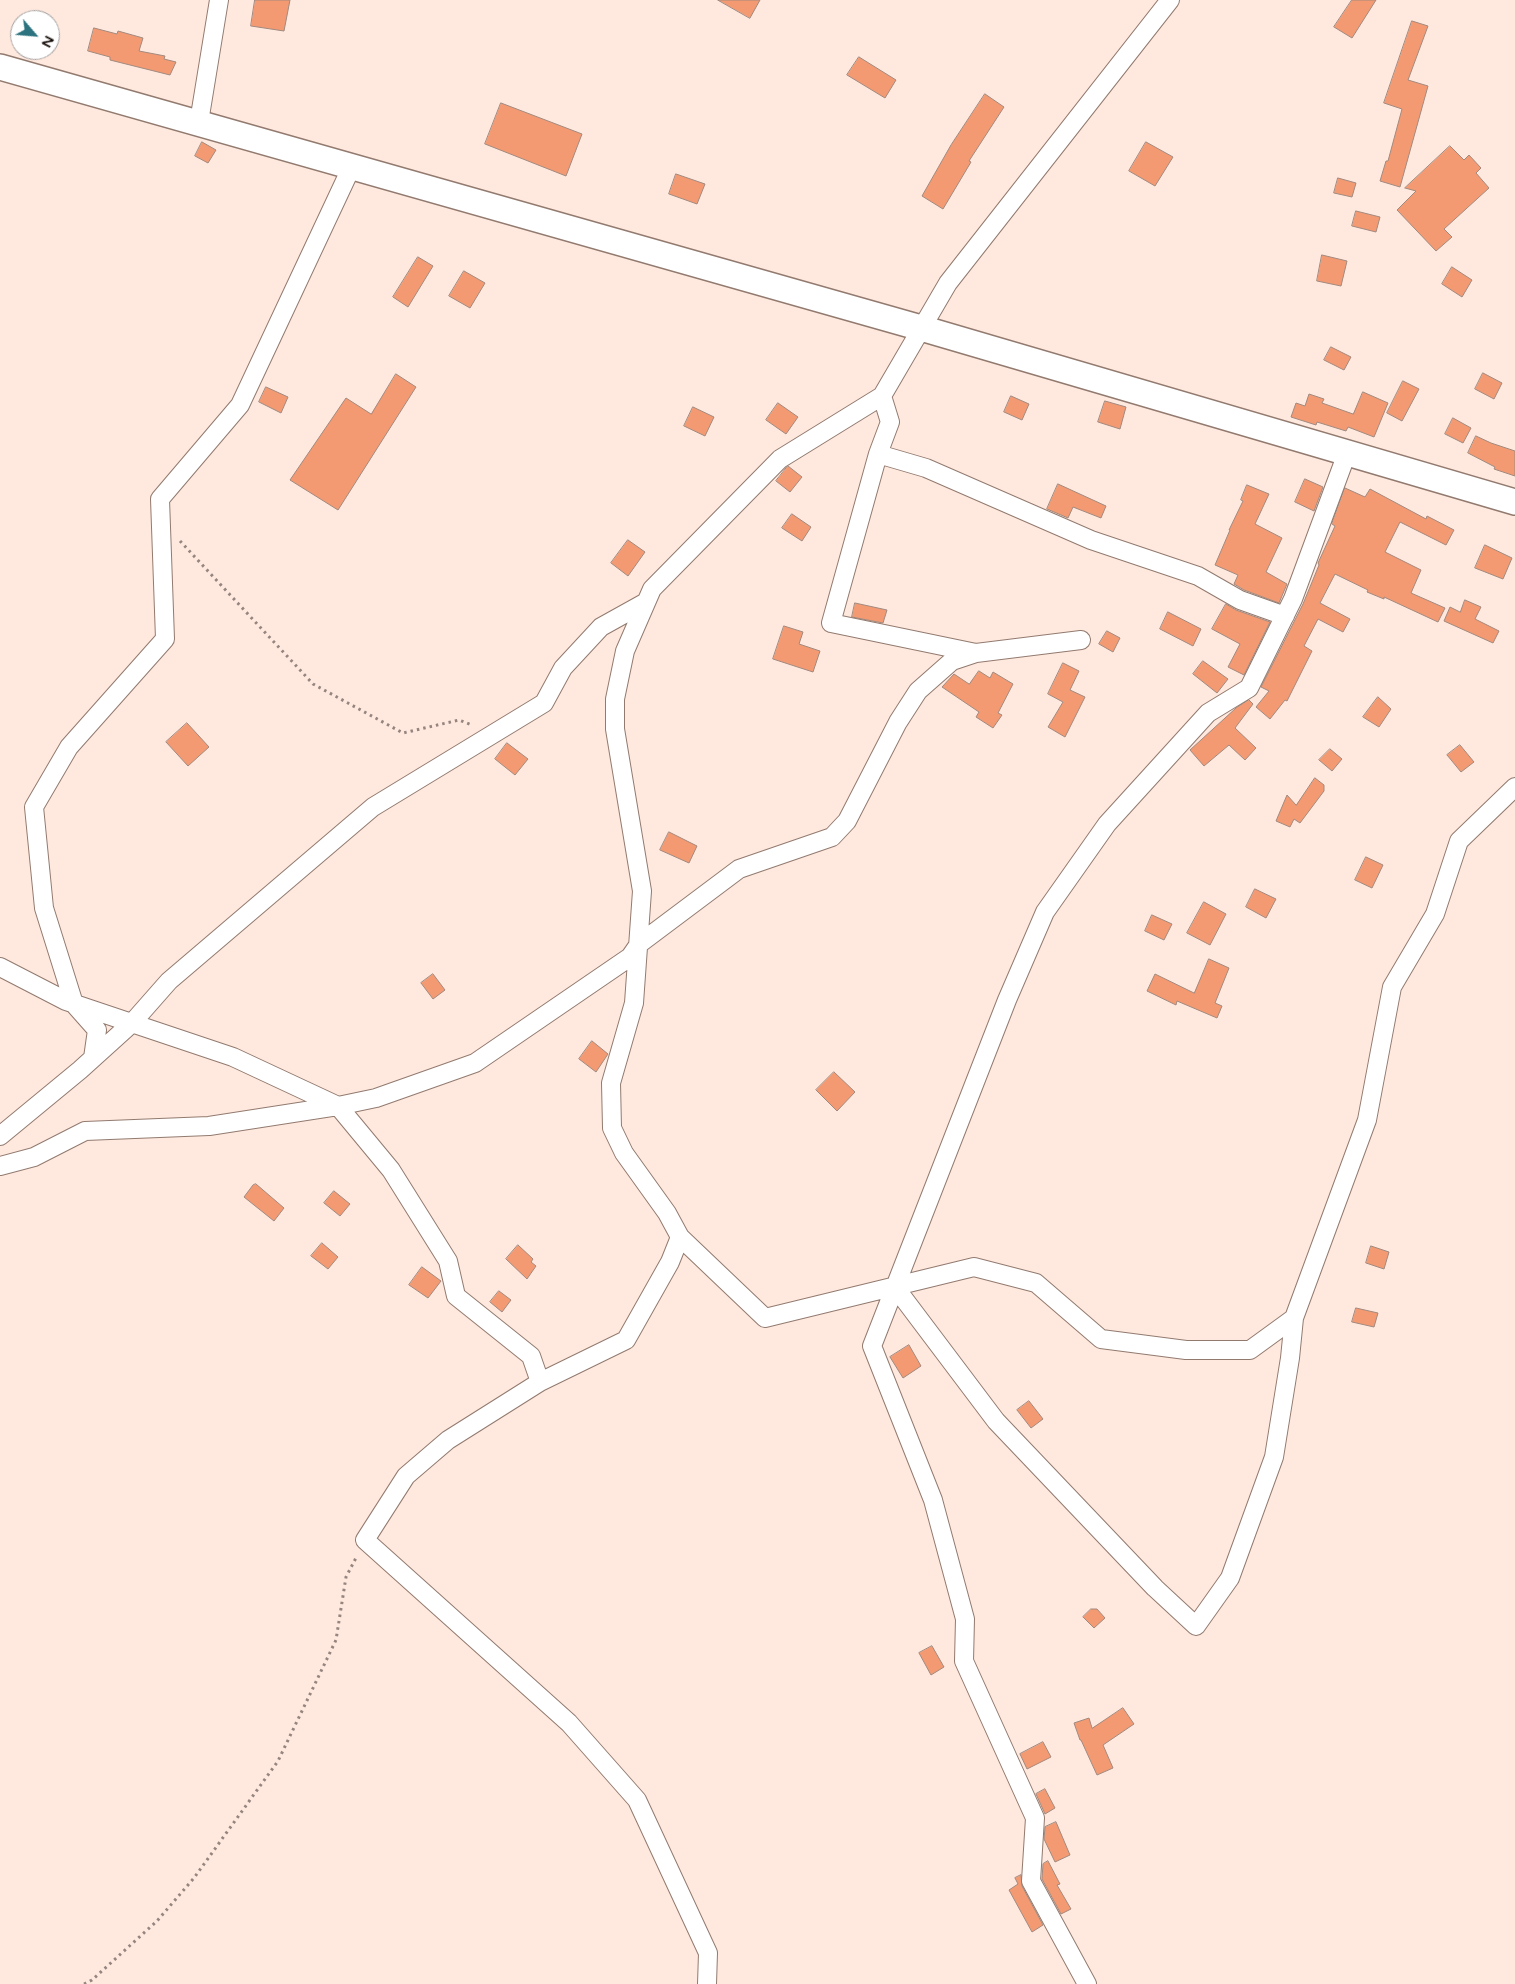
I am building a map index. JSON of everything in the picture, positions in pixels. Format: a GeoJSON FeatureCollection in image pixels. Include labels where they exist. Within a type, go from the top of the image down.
{"type":"FeatureCollection","features":[{"type":"Feature","properties":{"kind":"main road"},"geometry":{"type":"LineString","coordinates":[[0,67],[921,328],[1515,502]]}},
{"type":"Feature","properties":{"kind":"street"},"geometry":{"type":"LineString","coordinates":[[199,122],[219,0]]}},
{"type":"Feature","properties":{"kind":"street"},"geometry":{"type":"LineString","coordinates":[[1170,0],[948,283],[882,396],[780,459],[652,589],[625,651],[615,699],[615,729],[642,891],[634,1003],[611,1083],[612,1128],[624,1153],[667,1213],[680,1237],[765,1318],[974,1267],[1036,1284],[1102,1339],[1186,1350],[1250,1350],[1294,1318]]}},
{"type":"Feature","properties":{"kind":"street"},"geometry":{"type":"LineString","coordinates":[[93,1058],[96,1030],[74,1004],[44,908],[34,807],[69,747],[165,639],[160,499],[240,405],[352,166]]}},
{"type":"Feature","properties":{"kind":"street"},"geometry":{"type":"LineString","coordinates":[[882,396],[890,422],[878,454],[831,623],[976,653]]}},
{"type":"Feature","properties":{"kind":"street"},"geometry":{"type":"LineString","coordinates":[[1087,1984],[1031,1881],[1035,1818],[964,1662],[965,1619],[932,1500],[872,1346],[1007,1000],[1045,912],[1106,824],[1208,713],[1249,688],[1293,599],[1347,452]]}},
{"type":"Feature","properties":{"kind":"street"},"geometry":{"type":"LineString","coordinates":[[878,454],[926,468],[1091,540],[1198,576],[1240,600],[1285,616]]}},
{"type":"Feature","properties":{"kind":"street"},"geometry":{"type":"LineString","coordinates":[[0,1136],[132,1023],[169,981],[373,807],[544,703],[563,668],[601,627],[646,602]]}},
{"type":"Feature","properties":{"kind":"street"},"geometry":{"type":"LineString","coordinates":[[0,1166],[34,1158],[85,1131],[209,1126],[338,1106],[376,1098],[474,1063],[630,957],[639,944],[739,870],[832,837],[847,821],[898,722],[918,691],[952,661],[976,653],[1081,640]]}},
{"type":"Feature","properties":{"kind":"street"},"geometry":{"type":"LineString","coordinates":[[895,1287],[996,1421],[1155,1588],[1196,1626],[1230,1578],[1274,1457],[1290,1358],[1294,1318],[1367,1120],[1392,986],[1435,914],[1459,841],[1515,787]]}},
{"type":"Feature","properties":{"kind":"street"},"geometry":{"type":"LineString","coordinates":[[0,968],[74,1004],[233,1057],[338,1106],[391,1170],[448,1261],[456,1296],[531,1356],[540,1382]]}},
{"type":"Feature","properties":{"kind":"street"},"geometry":{"type":"LineString","coordinates":[[680,1237],[670,1262],[626,1340],[540,1382],[448,1440],[406,1476],[365,1540],[570,1723],[637,1800],[708,1952],[707,1984]]}},
{"type":"Feature","properties":{"kind":"path"},"geometry":{"type":"LineString","coordinates":[[160,520],[313,684],[403,732],[459,720],[494,733]]}},
{"type":"Feature","properties":{"kind":"path"},"geometry":{"type":"LineString","coordinates":[[84,1984],[92,1980],[158,1921],[194,1878],[278,1761],[336,1640],[346,1577],[365,1540]]}},
{"type":"Feature","properties":{"kind":"building"},"geometry":{"type":"Polygon","coordinates":[[[255,0],[290,0],[284,31],[251,26],[255,0]]]}},
{"type":"Feature","properties":{"kind":"building"},"geometry":{"type":"Polygon","coordinates":[[[718,0],[760,0],[750,18],[718,0]]]}},
{"type":"Feature","properties":{"kind":"building"},"geometry":{"type":"Polygon","coordinates":[[[1352,0],[1376,0],[1352,38],[1334,27],[1352,0]]]}},
{"type":"Feature","properties":{"kind":"building"},"geometry":{"type":"Polygon","coordinates":[[[1412,21],[1428,26],[1408,80],[1428,86],[1400,187],[1380,181],[1386,161],[1388,161],[1402,109],[1384,103],[1412,21]]]}},
{"type":"Feature","properties":{"kind":"building"},"geometry":{"type":"Polygon","coordinates":[[[94,28],[117,34],[118,31],[143,38],[139,51],[165,56],[164,59],[176,62],[170,75],[110,60],[110,57],[88,51],[94,28]]]}},
{"type":"Feature","properties":{"kind":"building"},"geometry":{"type":"Polygon","coordinates":[[[859,57],[896,80],[885,98],[847,75],[859,57]]]}},
{"type":"Feature","properties":{"kind":"building"},"geometry":{"type":"Polygon","coordinates":[[[985,94],[1004,107],[969,161],[971,162],[943,209],[922,196],[951,145],[985,94]]]}},
{"type":"Feature","properties":{"kind":"building"},"geometry":{"type":"Polygon","coordinates":[[[501,103],[582,134],[566,176],[485,144],[501,103]]]}},
{"type":"Feature","properties":{"kind":"building"},"geometry":{"type":"Polygon","coordinates":[[[202,142],[216,150],[208,163],[195,156],[202,142]]]}},
{"type":"Feature","properties":{"kind":"building"},"geometry":{"type":"Polygon","coordinates":[[[1146,142],[1173,157],[1155,186],[1129,171],[1146,142]]]}},
{"type":"Feature","properties":{"kind":"building"},"geometry":{"type":"Polygon","coordinates":[[[1450,146],[1464,160],[1469,155],[1481,168],[1476,173],[1489,188],[1444,229],[1452,237],[1436,251],[1397,210],[1416,191],[1405,188],[1450,146]]]}},
{"type":"Feature","properties":{"kind":"building"},"geometry":{"type":"Polygon","coordinates":[[[676,174],[705,184],[697,204],[669,194],[676,174]]]}},
{"type":"Feature","properties":{"kind":"building"},"geometry":{"type":"Polygon","coordinates":[[[1338,178],[1356,183],[1352,197],[1334,193],[1338,178]]]}},
{"type":"Feature","properties":{"kind":"building"},"geometry":{"type":"Polygon","coordinates":[[[1356,211],[1380,217],[1376,232],[1352,226],[1356,211]]]}},
{"type":"Feature","properties":{"kind":"building"},"geometry":{"type":"Polygon","coordinates":[[[1322,255],[1347,261],[1341,286],[1317,281],[1322,255]]]}},
{"type":"Feature","properties":{"kind":"building"},"geometry":{"type":"Polygon","coordinates":[[[418,257],[433,266],[408,307],[393,297],[418,257]]]}},
{"type":"Feature","properties":{"kind":"building"},"geometry":{"type":"Polygon","coordinates":[[[1452,267],[1472,280],[1462,297],[1442,284],[1452,267]]]}},
{"type":"Feature","properties":{"kind":"building"},"geometry":{"type":"Polygon","coordinates":[[[464,271],[485,283],[470,308],[449,296],[464,271]]]}},
{"type":"Feature","properties":{"kind":"building"},"geometry":{"type":"Polygon","coordinates":[[[1331,347],[1351,357],[1344,370],[1324,360],[1331,347]]]}},
{"type":"Feature","properties":{"kind":"building"},"geometry":{"type":"Polygon","coordinates":[[[1483,373],[1502,383],[1494,399],[1475,389],[1483,373]]]}},
{"type":"Feature","properties":{"kind":"building"},"geometry":{"type":"Polygon","coordinates":[[[396,374],[416,387],[338,510],[290,480],[346,398],[371,414],[396,374]]]}},
{"type":"Feature","properties":{"kind":"building"},"geometry":{"type":"Polygon","coordinates":[[[1403,381],[1419,389],[1402,421],[1387,413],[1403,381]]]}},
{"type":"Feature","properties":{"kind":"building"},"geometry":{"type":"Polygon","coordinates":[[[266,387],[288,397],[281,413],[259,402],[266,387]]]}},
{"type":"Feature","properties":{"kind":"building"},"geometry":{"type":"Polygon","coordinates":[[[1363,392],[1388,403],[1374,437],[1348,427],[1346,431],[1317,422],[1316,425],[1291,417],[1296,403],[1305,406],[1309,394],[1324,399],[1322,403],[1353,414],[1363,392]]]}},
{"type":"Feature","properties":{"kind":"building"},"geometry":{"type":"Polygon","coordinates":[[[1011,396],[1029,404],[1022,420],[1004,412],[1011,396]]]}},
{"type":"Feature","properties":{"kind":"building"},"geometry":{"type":"Polygon","coordinates":[[[1105,401],[1126,407],[1120,429],[1098,422],[1105,401]]]}},
{"type":"Feature","properties":{"kind":"building"},"geometry":{"type":"Polygon","coordinates":[[[778,403],[798,417],[786,434],[766,420],[778,403]]]}},
{"type":"Feature","properties":{"kind":"building"},"geometry":{"type":"Polygon","coordinates":[[[693,407],[714,417],[705,436],[684,426],[693,407]]]}},
{"type":"Feature","properties":{"kind":"building"},"geometry":{"type":"Polygon","coordinates":[[[1453,418],[1471,428],[1463,443],[1445,434],[1453,418]]]}},
{"type":"Feature","properties":{"kind":"building"},"geometry":{"type":"Polygon","coordinates":[[[1476,436],[1515,451],[1515,476],[1494,469],[1495,467],[1468,453],[1476,436]]]}},
{"type":"Feature","properties":{"kind":"building"},"geometry":{"type":"Polygon","coordinates":[[[788,466],[802,477],[790,492],[776,481],[788,466]]]}},
{"type":"Feature","properties":{"kind":"building"},"geometry":{"type":"Polygon","coordinates":[[[1305,479],[1323,487],[1314,511],[1295,502],[1305,479]]]}},
{"type":"Feature","properties":{"kind":"building"},"geometry":{"type":"Polygon","coordinates":[[[1058,484],[1106,506],[1101,518],[1073,507],[1068,518],[1047,509],[1058,484]]]}},
{"type":"Feature","properties":{"kind":"building"},"geometry":{"type":"Polygon","coordinates":[[[1247,485],[1269,494],[1255,524],[1282,538],[1266,572],[1287,584],[1279,603],[1244,590],[1234,584],[1238,575],[1215,565],[1243,501],[1241,500],[1247,485]]]}},
{"type":"Feature","properties":{"kind":"building"},"geometry":{"type":"Polygon","coordinates":[[[1345,488],[1365,497],[1370,489],[1426,519],[1427,516],[1454,530],[1446,545],[1400,522],[1385,552],[1421,570],[1411,593],[1445,608],[1438,622],[1384,597],[1384,599],[1367,592],[1368,590],[1335,574],[1320,603],[1350,619],[1343,632],[1318,619],[1304,646],[1312,651],[1287,701],[1285,700],[1270,719],[1256,707],[1269,691],[1261,687],[1303,604],[1319,565],[1318,563],[1335,526],[1332,524],[1345,488]]]}},
{"type":"Feature","properties":{"kind":"building"},"geometry":{"type":"Polygon","coordinates":[[[792,514],[811,527],[802,541],[782,528],[792,514]]]}},
{"type":"Feature","properties":{"kind":"building"},"geometry":{"type":"Polygon","coordinates":[[[628,540],[645,552],[628,576],[611,563],[628,540]]]}},
{"type":"Feature","properties":{"kind":"building"},"geometry":{"type":"Polygon","coordinates":[[[1485,545],[1512,558],[1503,579],[1475,568],[1485,545]]]}},
{"type":"Feature","properties":{"kind":"building"},"geometry":{"type":"Polygon","coordinates":[[[1465,600],[1481,607],[1475,619],[1499,631],[1493,643],[1444,621],[1450,607],[1460,612],[1465,600]]]}},
{"type":"Feature","properties":{"kind":"building"},"geometry":{"type":"Polygon","coordinates":[[[855,603],[887,610],[883,623],[852,617],[855,603]]]}},
{"type":"Feature","properties":{"kind":"building"},"geometry":{"type":"Polygon","coordinates":[[[1226,604],[1236,610],[1270,622],[1244,675],[1228,667],[1240,644],[1212,629],[1226,604]]]}},
{"type":"Feature","properties":{"kind":"building"},"geometry":{"type":"Polygon","coordinates":[[[1168,612],[1201,629],[1193,646],[1160,629],[1168,612]]]}},
{"type":"Feature","properties":{"kind":"building"},"geometry":{"type":"Polygon","coordinates":[[[784,626],[803,632],[799,644],[820,651],[813,672],[773,659],[784,626]]]}},
{"type":"Feature","properties":{"kind":"building"},"geometry":{"type":"Polygon","coordinates":[[[1107,631],[1120,638],[1113,652],[1099,644],[1107,631]]]}},
{"type":"Feature","properties":{"kind":"building"},"geometry":{"type":"Polygon","coordinates":[[[1203,661],[1228,679],[1217,693],[1193,674],[1203,661]]]}},
{"type":"Feature","properties":{"kind":"building"},"geometry":{"type":"Polygon","coordinates":[[[1063,663],[1079,671],[1070,690],[1085,697],[1065,737],[1048,727],[1063,702],[1048,694],[1063,663]]]}},
{"type":"Feature","properties":{"kind":"building"},"geometry":{"type":"Polygon","coordinates":[[[979,671],[990,678],[993,672],[1013,684],[998,713],[1002,715],[993,728],[976,717],[979,712],[942,687],[954,674],[969,684],[979,671]]]}},
{"type":"Feature","properties":{"kind":"building"},"geometry":{"type":"Polygon","coordinates":[[[1378,697],[1391,709],[1379,727],[1363,717],[1378,697]]]}},
{"type":"Feature","properties":{"kind":"building"},"geometry":{"type":"Polygon","coordinates":[[[1249,700],[1253,704],[1235,728],[1256,748],[1245,760],[1229,745],[1204,766],[1190,750],[1236,708],[1249,700]]]}},
{"type":"Feature","properties":{"kind":"building"},"geometry":{"type":"Polygon","coordinates":[[[187,723],[209,747],[188,766],[166,742],[187,723]]]}},
{"type":"Feature","properties":{"kind":"building"},"geometry":{"type":"Polygon","coordinates":[[[507,743],[528,759],[515,775],[495,759],[507,743]]]}},
{"type":"Feature","properties":{"kind":"building"},"geometry":{"type":"Polygon","coordinates":[[[1460,745],[1474,762],[1461,772],[1447,755],[1460,745]]]}},
{"type":"Feature","properties":{"kind":"building"},"geometry":{"type":"Polygon","coordinates":[[[1330,749],[1342,759],[1332,771],[1319,760],[1330,749]]]}},
{"type":"Feature","properties":{"kind":"building"},"geometry":{"type":"Polygon","coordinates":[[[1315,778],[1324,785],[1324,791],[1300,823],[1294,819],[1290,827],[1276,821],[1287,795],[1296,805],[1315,778]]]}},
{"type":"Feature","properties":{"kind":"building"},"geometry":{"type":"Polygon","coordinates":[[[669,832],[697,846],[689,863],[660,850],[669,832]]]}},
{"type":"Feature","properties":{"kind":"building"},"geometry":{"type":"Polygon","coordinates":[[[1366,857],[1383,865],[1372,888],[1355,880],[1366,857]]]}},
{"type":"Feature","properties":{"kind":"building"},"geometry":{"type":"Polygon","coordinates":[[[1255,889],[1276,899],[1266,918],[1246,907],[1255,889]]]}},
{"type":"Feature","properties":{"kind":"building"},"geometry":{"type":"Polygon","coordinates":[[[1204,902],[1226,914],[1210,945],[1187,933],[1204,902]]]}},
{"type":"Feature","properties":{"kind":"building"},"geometry":{"type":"Polygon","coordinates":[[[1152,915],[1172,924],[1164,940],[1145,931],[1152,915]]]}},
{"type":"Feature","properties":{"kind":"building"},"geometry":{"type":"Polygon","coordinates":[[[1209,959],[1229,968],[1215,1003],[1222,1006],[1217,1018],[1177,1001],[1176,1005],[1147,991],[1155,974],[1194,993],[1209,959]]]}},
{"type":"Feature","properties":{"kind":"building"},"geometry":{"type":"Polygon","coordinates":[[[433,974],[445,990],[433,999],[421,983],[433,974]]]}},
{"type":"Feature","properties":{"kind":"building"},"geometry":{"type":"Polygon","coordinates":[[[592,1041],[608,1054],[596,1072],[579,1059],[592,1041]]]}},
{"type":"Feature","properties":{"kind":"building"},"geometry":{"type":"Polygon","coordinates":[[[834,1072],[855,1092],[837,1111],[816,1090],[834,1072]]]}},
{"type":"Feature","properties":{"kind":"building"},"geometry":{"type":"Polygon","coordinates":[[[256,1184],[284,1208],[274,1221],[244,1197],[253,1185],[256,1184]]]}},
{"type":"Feature","properties":{"kind":"building"},"geometry":{"type":"Polygon","coordinates":[[[334,1191],[350,1204],[340,1216],[324,1203],[334,1191]]]}},
{"type":"Feature","properties":{"kind":"building"},"geometry":{"type":"Polygon","coordinates":[[[322,1243],[338,1257],[328,1269],[311,1256],[322,1243]]]}},
{"type":"Feature","properties":{"kind":"building"},"geometry":{"type":"Polygon","coordinates":[[[518,1245],[533,1259],[531,1262],[536,1266],[527,1279],[506,1259],[518,1245]]]}},
{"type":"Feature","properties":{"kind":"building"},"geometry":{"type":"Polygon","coordinates":[[[1371,1246],[1389,1252],[1384,1269],[1366,1263],[1371,1246]]]}},
{"type":"Feature","properties":{"kind":"building"},"geometry":{"type":"Polygon","coordinates":[[[422,1267],[441,1281],[428,1298],[409,1285],[422,1267]]]}},
{"type":"Feature","properties":{"kind":"building"},"geometry":{"type":"Polygon","coordinates":[[[499,1291],[511,1300],[502,1312],[490,1302],[499,1291]]]}},
{"type":"Feature","properties":{"kind":"building"},"geometry":{"type":"Polygon","coordinates":[[[1356,1308],[1378,1313],[1374,1327],[1352,1322],[1356,1308]]]}},
{"type":"Feature","properties":{"kind":"building"},"geometry":{"type":"Polygon","coordinates":[[[909,1345],[921,1366],[903,1378],[890,1357],[909,1345]]]}},
{"type":"Feature","properties":{"kind":"building"},"geometry":{"type":"Polygon","coordinates":[[[1029,1401],[1043,1419],[1031,1428],[1017,1410],[1029,1401]]]}},
{"type":"Feature","properties":{"kind":"building"},"geometry":{"type":"Polygon","coordinates":[[[1091,1609],[1097,1609],[1105,1618],[1094,1628],[1083,1617],[1091,1609]]]}},
{"type":"Feature","properties":{"kind":"building"},"geometry":{"type":"Polygon","coordinates":[[[932,1646],[944,1667],[931,1675],[919,1653],[932,1646]]]}},
{"type":"Feature","properties":{"kind":"building"},"geometry":{"type":"Polygon","coordinates":[[[1123,1708],[1134,1724],[1103,1745],[1113,1768],[1097,1775],[1074,1723],[1089,1718],[1092,1728],[1123,1708]]]}},
{"type":"Feature","properties":{"kind":"building"},"geometry":{"type":"Polygon","coordinates":[[[1043,1742],[1051,1757],[1027,1769],[1020,1754],[1043,1742]]]}},
{"type":"Feature","properties":{"kind":"building"},"geometry":{"type":"Polygon","coordinates":[[[1045,1789],[1055,1808],[1045,1814],[1036,1794],[1045,1789]]]}},
{"type":"Feature","properties":{"kind":"building"},"geometry":{"type":"Polygon","coordinates":[[[1056,1822],[1070,1855],[1055,1862],[1044,1839],[1045,1827],[1056,1822]]]}},
{"type":"Feature","properties":{"kind":"building"},"geometry":{"type":"Polygon","coordinates":[[[1048,1861],[1060,1884],[1057,1885],[1071,1909],[1061,1914],[1042,1879],[1043,1864],[1048,1861]]]}},
{"type":"Feature","properties":{"kind":"building"},"geometry":{"type":"Polygon","coordinates":[[[1021,1875],[1022,1886],[1043,1925],[1032,1932],[1009,1890],[1018,1884],[1015,1878],[1021,1875]]]}}]}
